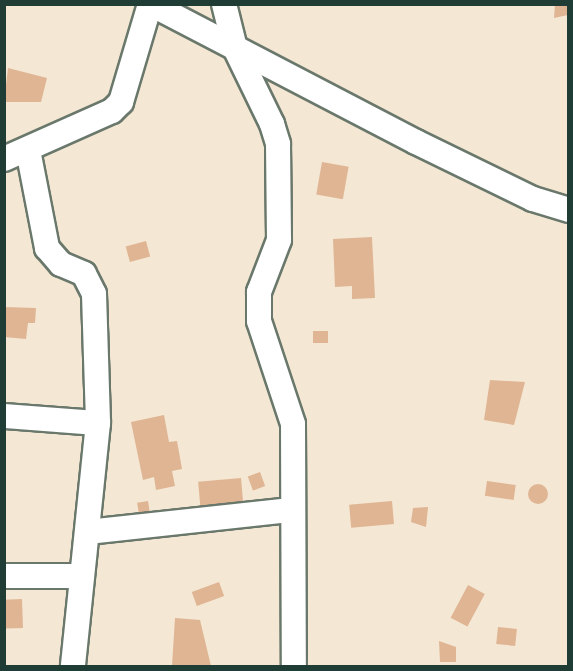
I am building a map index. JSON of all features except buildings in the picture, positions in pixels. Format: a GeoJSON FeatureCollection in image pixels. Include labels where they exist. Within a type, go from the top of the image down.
{"type":"FeatureCollection","features":[{"type":"Feature","properties":{"kind":"street"},"geometry":{"type":"LineString","coordinates":[[4,159],[112,111],[121,102],[150,4],[416,142],[534,199],[568,210]]}},
{"type":"Feature","properties":{"kind":"street"},"geometry":{"type":"LineString","coordinates":[[224,4],[236,48],[272,124],[278,144],[279,240],[259,292],[260,321],[293,424],[291,510],[296,573],[294,666]]}},
{"type":"Feature","properties":{"kind":"street"},"geometry":{"type":"LineString","coordinates":[[28,150],[47,248],[61,264],[84,274],[94,294],[98,423],[73,666]]}},
{"type":"Feature","properties":{"kind":"street"},"geometry":{"type":"LineString","coordinates":[[4,416],[98,423]]}},
{"type":"Feature","properties":{"kind":"street"},"geometry":{"type":"LineString","coordinates":[[88,532],[291,510]]}},
{"type":"Feature","properties":{"kind":"street"},"geometry":{"type":"LineString","coordinates":[[4,576],[82,576]]}}]}
